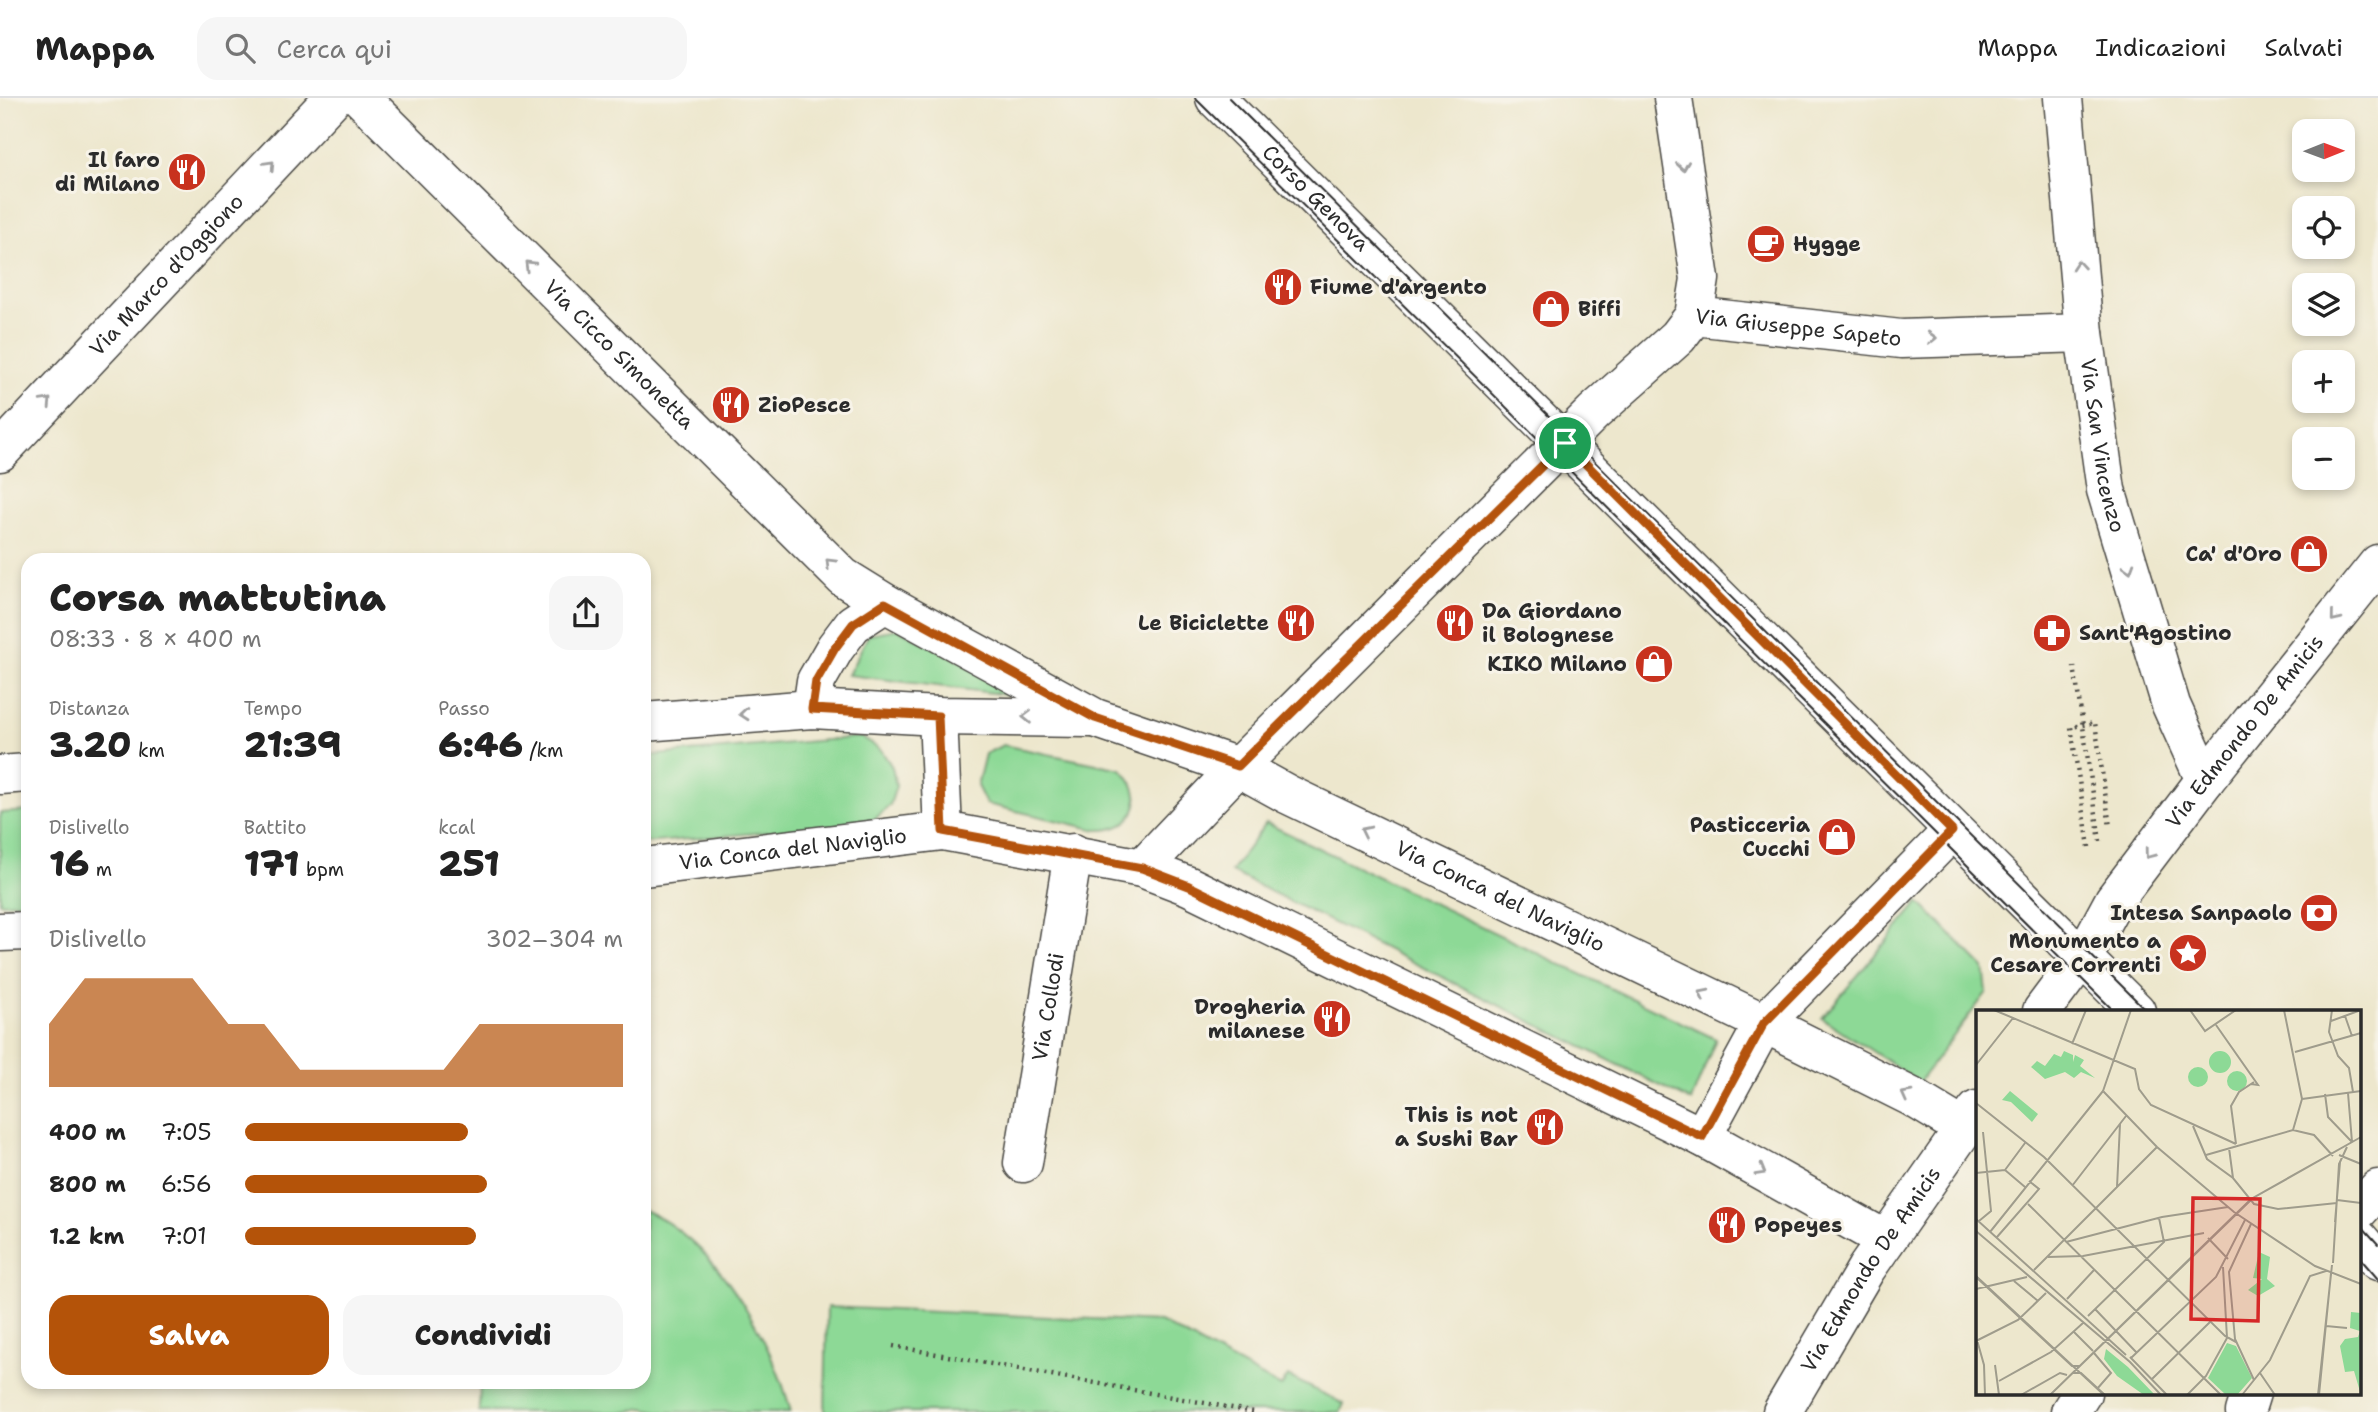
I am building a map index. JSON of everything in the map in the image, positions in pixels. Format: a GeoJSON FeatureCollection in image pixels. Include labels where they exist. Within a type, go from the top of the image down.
{"type":"FeatureCollection","features":[{"type":"Feature","properties":{"kind":"street","name":"Via Marco d'Oggiono"},"geometry":{"type":"LineString","coordinates":[[0,452],[334,98]]}},
{"type":"Feature","properties":{"kind":"street","name":"Via Cicco Simonetta"},"geometry":{"type":"LineString","coordinates":[[361,98],[843,577],[885,603]]}},
{"type":"Feature","properties":{"kind":"street","name":"Corso Genova"},"geometry":{"type":"LineString","coordinates":[[1215,98],[2135,1010]]}},
{"type":"Feature","properties":{"kind":"street"},"geometry":{"type":"LineString","coordinates":[[1674,98],[1700,279],[1694,317]]}},
{"type":"Feature","properties":{"kind":"street","name":"Via San Vincenzo"},"geometry":{"type":"LineString","coordinates":[[2063,98],[2084,333],[2106,490],[2171,705],[2205,780]]}},
{"type":"Feature","properties":{"kind":"street","name":"Via Giuseppe Sapeto"},"geometry":{"type":"LineString","coordinates":[[1238,766],[1594,412],[1678,337],[1694,317],[1901,339],[2084,333]]}},
{"type":"Feature","properties":{"kind":"street","name":"Via Edmondo De Amicis"},"geometry":{"type":"LineString","coordinates":[[2043,1010],[2083,956],[2115,900],[2205,780],[2378,564]]}},
{"type":"Feature","properties":{"kind":"street"},"geometry":{"type":"LineString","coordinates":[[812,709],[816,681],[835,648],[853,624],[885,603]]}},
{"type":"Feature","properties":{"kind":"street","name":"Via Conca del Naviglio"},"geometry":{"type":"LineString","coordinates":[[885,603],[1095,718],[1238,766],[1287,794],[1912,1097],[1971,1119]]}},
{"type":"Feature","properties":{"kind":"street","name":"Via Conca del Naviglio"},"geometry":{"type":"LineString","coordinates":[[651,721],[812,709],[938,716],[1095,718]]}},
{"type":"Feature","properties":{"kind":"street"},"geometry":{"type":"LineString","coordinates":[[938,716],[943,831]]}},
{"type":"Feature","properties":{"kind":"street"},"geometry":{"type":"LineString","coordinates":[[1142,868],[1238,766]]}},
{"type":"Feature","properties":{"kind":"street"},"geometry":{"type":"LineString","coordinates":[[0,775],[21,774]]}},
{"type":"Feature","properties":{"kind":"street","name":"Via Conca del Naviglio"},"geometry":{"type":"LineString","coordinates":[[651,866],[943,831],[1073,853],[1142,868],[1189,886],[1702,1137],[1886,1240]]}},
{"type":"Feature","properties":{"kind":"street"},"geometry":{"type":"LineString","coordinates":[[1702,1137],[1764,1023],[1952,831]]}},
{"type":"Feature","properties":{"kind":"street","name":"Via Collodi"},"geometry":{"type":"LineString","coordinates":[[1023,1163],[1073,853]]}},
{"type":"Feature","properties":{"kind":"street"},"geometry":{"type":"LineString","coordinates":[[0,932],[21,931]]}},
{"type":"Feature","properties":{"kind":"street","name":"Via Edmondo De Amicis"},"geometry":{"type":"LineString","coordinates":[[1782,1412],[1886,1240],[1971,1119]]}},
{"type":"Feature","properties":{"kind":"street"},"geometry":{"type":"LineString","coordinates":[[2360,1209],[2378,1189]]}},
{"type":"Feature","properties":{"kind":"street"},"geometry":{"type":"LineString","coordinates":[[2360,1240],[2378,1261]]}},
{"type":"Feature","properties":{"kind":"street"},"geometry":{"type":"LineString","coordinates":[[2070,1412],[2081,1394]]}},
{"type":"Feature","properties":{"kind":"street"},"geometry":{"type":"LineString","coordinates":[[2245,1412],[2250,1394]]}},
{"type":"Feature","properties":{"kind":"path"},"geometry":{"type":"LineString","coordinates":[[2074,666],[2100,842]]}},
{"type":"Feature","properties":{"kind":"path"},"geometry":{"type":"LineString","coordinates":[[2089,846],[2071,727],[2095,723],[2111,828]]}},
{"type":"Feature","properties":{"kind":"path"},"geometry":{"type":"LineString","coordinates":[[893,1346],[1254,1412]]}},
{"type":"Feature","properties":{"kind":"green space"},"geometry":{"type":"Polygon","coordinates":[[[898,629],[1033,698],[848,675],[869,634],[898,629]]]}},
{"type":"Feature","properties":{"kind":"green space"},"geometry":{"type":"Polygon","coordinates":[[[861,737],[881,750],[892,767],[896,786],[890,805],[871,823],[651,842],[651,755],[861,737]]]}},
{"type":"Feature","properties":{"kind":"green space"},"geometry":{"type":"Polygon","coordinates":[[[1003,745],[1121,769],[1135,790],[1134,810],[1121,825],[1097,830],[986,804],[977,786],[985,754],[1003,745]]]}},
{"type":"Feature","properties":{"kind":"green space"},"geometry":{"type":"Polygon","coordinates":[[[21,812],[21,902],[0,903],[0,813],[21,812]]]}},
{"type":"Feature","properties":{"kind":"green space"},"geometry":{"type":"Polygon","coordinates":[[[1266,823],[1716,1039],[1691,1101],[1231,872],[1266,823]]]}},
{"type":"Feature","properties":{"kind":"green space"},"geometry":{"type":"Polygon","coordinates":[[[1919,902],[1984,968],[1987,992],[1919,1082],[1822,1018],[1919,902]]]}},
{"type":"Feature","properties":{"kind":"green space"},"geometry":{"type":"Polygon","coordinates":[[[651,1214],[695,1244],[737,1295],[770,1354],[791,1412],[662,1412],[644,1408],[626,1412],[479,1412],[480,1389],[651,1389],[651,1214]]]}},
{"type":"Feature","properties":{"kind":"green space"},"geometry":{"type":"Polygon","coordinates":[[[827,1307],[1160,1322],[1281,1387],[1288,1376],[1344,1404],[1340,1412],[825,1412],[827,1307]]]}},
{"type":"Feature","properties":{"kind":"tram line"},"geometry":{"type":"LineString","coordinates":[[1195,98],[2113,1010]]}},
{"type":"Feature","properties":{"kind":"tram line"},"geometry":{"type":"LineString","coordinates":[[1229,98],[2146,1010]]}},
{"type":"Feature","properties":{"kind":"tram line"},"geometry":{"type":"LineString","coordinates":[[2360,1224],[2378,1244]]}},
{"type":"Feature","properties":{"kind":"tram line"},"geometry":{"type":"LineString","coordinates":[[2360,1258],[2378,1279]]}},
{"type":"Feature","properties":{"kind":"place","name":"Il faro di Milano"},"geometry":{"type":"Point","coordinates":[187,172]}},
{"type":"Feature","properties":{"kind":"place","name":"Hygge"},"geometry":{"type":"Point","coordinates":[1766,244]}},
{"type":"Feature","properties":{"kind":"place","name":"Fiume d'argento"},"geometry":{"type":"Point","coordinates":[1283,287]}},
{"type":"Feature","properties":{"kind":"place","name":"Biffi"},"geometry":{"type":"Point","coordinates":[1551,309]}},
{"type":"Feature","properties":{"kind":"place","name":"ZioPesce"},"geometry":{"type":"Point","coordinates":[731,405]}},
{"type":"Feature","properties":{"kind":"place","name":"Ca' d'Oro"},"geometry":{"type":"Point","coordinates":[2309,554]}},
{"type":"Feature","properties":{"kind":"place","name":"Le Biciclette"},"geometry":{"type":"Point","coordinates":[1296,623]}},
{"type":"Feature","properties":{"kind":"place","name":"Da Giordano il Bolognese"},"geometry":{"type":"Point","coordinates":[1455,623]}},
{"type":"Feature","properties":{"kind":"place","name":"Sant'Agostino"},"geometry":{"type":"Point","coordinates":[2052,633]}},
{"type":"Feature","properties":{"kind":"place","name":"KIKO Milano"},"geometry":{"type":"Point","coordinates":[1654,664]}},
{"type":"Feature","properties":{"kind":"place","name":"Pasticceria Cucchi"},"geometry":{"type":"Point","coordinates":[1837,837]}},
{"type":"Feature","properties":{"kind":"place","name":"Intesa Sanpaolo"},"geometry":{"type":"Point","coordinates":[2319,913]}},
{"type":"Feature","properties":{"kind":"place","name":"Monumento a Cesare Correnti"},"geometry":{"type":"Point","coordinates":[2188,953]}},
{"type":"Feature","properties":{"kind":"place","name":"Drogheria milanese"},"geometry":{"type":"Point","coordinates":[1332,1019]}},
{"type":"Feature","properties":{"kind":"place","name":"This is not a Sushi Bar"},"geometry":{"type":"Point","coordinates":[1545,1127]}},
{"type":"Feature","properties":{"kind":"place","name":"Popeyes"},"geometry":{"type":"Point","coordinates":[1727,1225]}},
{"type":"Feature","properties":{"kind":"route"},"geometry":{"type":"LineString","coordinates":[[1565,443],[1952,831],[1764,1023],[1702,1137],[1189,886],[1142,868],[1073,853],[943,831],[938,716],[812,709],[816,681],[835,648],[853,624],[885,603],[1095,718],[1238,766],[1565,443]]}}]}
